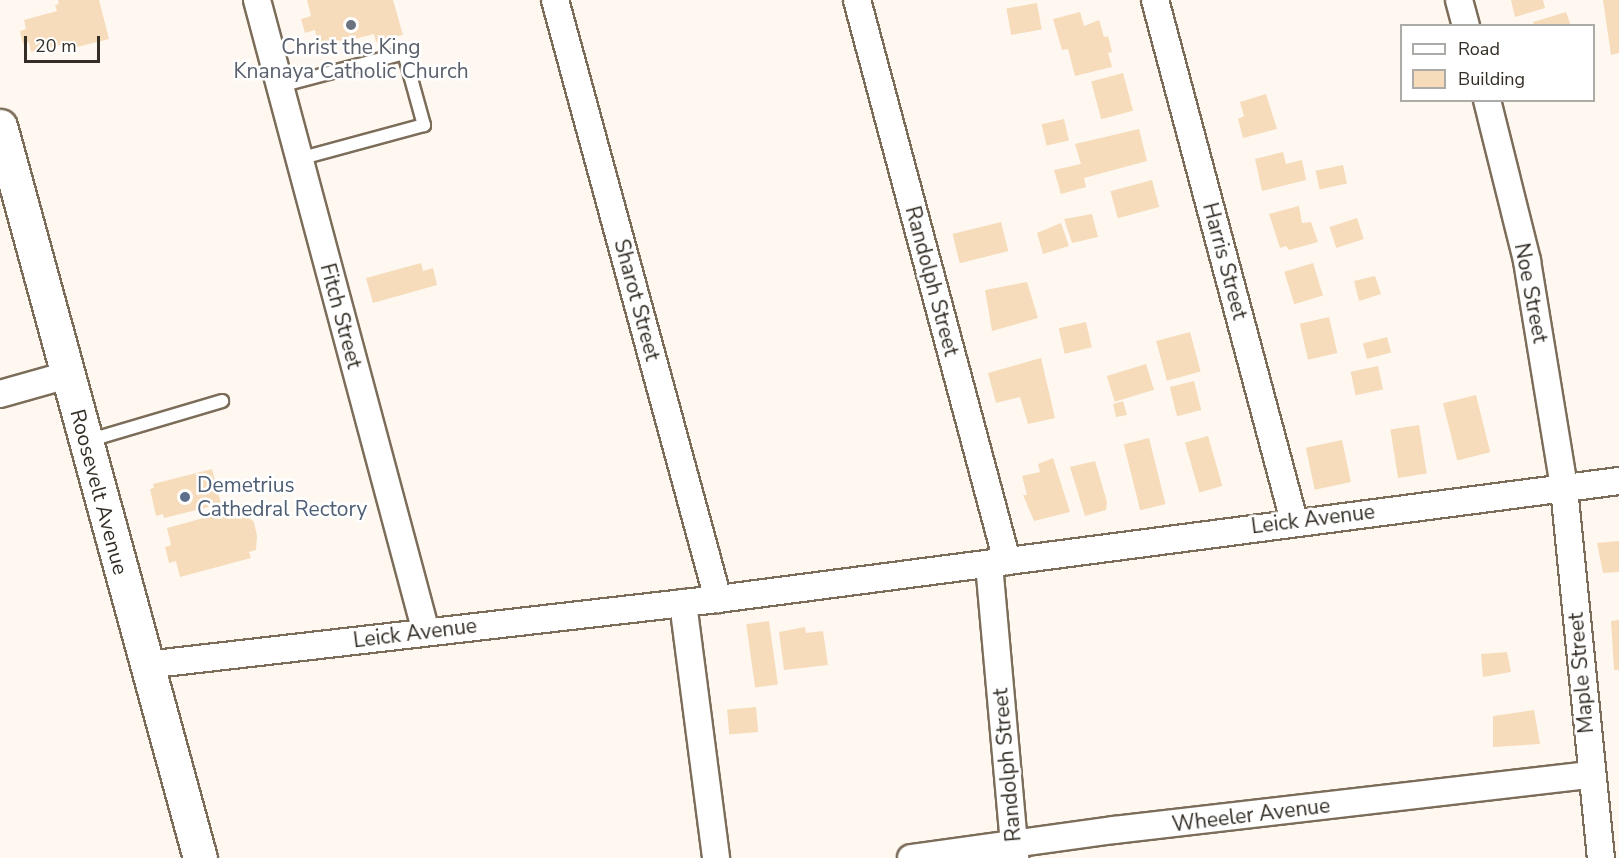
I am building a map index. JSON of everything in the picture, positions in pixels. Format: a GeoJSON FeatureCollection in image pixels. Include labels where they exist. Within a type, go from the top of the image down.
{"type":"FeatureCollection","features":[{"type":"Feature","properties":{"kind":"street","name":"Fitch Street"},"geometry":{"type":"LineString","coordinates":[[256,0],[426,632]]}},
{"type":"Feature","properties":{"kind":"street","name":"Sharot Street"},"geometry":{"type":"LineString","coordinates":[[555,0],[718,599]]}},
{"type":"Feature","properties":{"kind":"street","name":"Randolph Street"},"geometry":{"type":"LineString","coordinates":[[857,0],[998,562],[1014,851]]}},
{"type":"Feature","properties":{"kind":"street","name":"Harris Street"},"geometry":{"type":"LineString","coordinates":[[1155,0],[1294,521]]}},
{"type":"Feature","properties":{"kind":"street"},"geometry":{"type":"LineString","coordinates":[[1459,0],[1465,24]]}},
{"type":"Feature","properties":{"kind":"street","name":"Noe Street"},"geometry":{"type":"LineString","coordinates":[[1487,102],[1527,261],[1564,488]]}},
{"type":"Feature","properties":{"kind":"street","name":"Roosevelt Avenue"},"geometry":{"type":"LineString","coordinates":[[0,126],[200,858]]}},
{"type":"Feature","properties":{"kind":"street"},"geometry":{"type":"LineString","coordinates":[[0,394],[67,375]]}},
{"type":"Feature","properties":{"kind":"street","name":"Leick Avenue"},"geometry":{"type":"LineString","coordinates":[[146,665],[718,599],[1294,521],[1619,481]]}},
{"type":"Feature","properties":{"kind":"street","name":"Maple Street"},"geometry":{"type":"LineString","coordinates":[[1564,488],[1590,776],[1600,858]]}},
{"type":"Feature","properties":{"kind":"street"},"geometry":{"type":"LineString","coordinates":[[683,603],[716,858]]}},
{"type":"Feature","properties":{"kind":"street","name":"Wheeler Avenue"},"geometry":{"type":"LineString","coordinates":[[911,858],[1014,851],[1590,776]]}},
{"type":"Feature","properties":{"kind":"lane"},"geometry":{"type":"LineString","coordinates":[[280,86],[404,53],[424,125],[299,159]]}},
{"type":"Feature","properties":{"kind":"lane"},"geometry":{"type":"LineString","coordinates":[[86,441],[222,401]]}},
{"type":"Feature","properties":{"kind":"building"},"geometry":{"type":"Polygon","coordinates":[[[58,0],[99,0],[109,39],[73,48],[72,42],[31,52],[29,42],[23,44],[20,31],[26,29],[24,20],[57,11],[55,5],[59,4],[58,0]]]}},
{"type":"Feature","properties":{"kind":"building","name":"Christ the King Knanaya Catholic Church"},"geometry":{"type":"Polygon","coordinates":[[[307,0],[393,0],[403,35],[376,42],[374,34],[319,48],[315,30],[305,33],[301,19],[311,16],[307,0]]]}},
{"type":"Feature","properties":{"kind":"building"},"geometry":{"type":"Polygon","coordinates":[[[1511,0],[1543,0],[1545,8],[1515,17],[1511,0]]]}},
{"type":"Feature","properties":{"kind":"building"},"geometry":{"type":"Polygon","coordinates":[[[1603,0],[1619,0],[1619,53],[1611,55],[1603,0]]]}},
{"type":"Feature","properties":{"kind":"building"},"geometry":{"type":"Polygon","coordinates":[[[1037,3],[1042,30],[1011,35],[1006,8],[1037,3]]]}},
{"type":"Feature","properties":{"kind":"building"},"geometry":{"type":"Polygon","coordinates":[[[1080,12],[1084,26],[1099,20],[1104,37],[1108,36],[1112,52],[1108,53],[1112,67],[1075,76],[1068,49],[1062,50],[1053,19],[1080,12]]]}},
{"type":"Feature","properties":{"kind":"building"},"geometry":{"type":"Polygon","coordinates":[[[1566,12],[1570,24],[1534,24],[1533,22],[1566,12]]]}},
{"type":"Feature","properties":{"kind":"building"},"geometry":{"type":"Polygon","coordinates":[[[1123,73],[1133,111],[1101,119],[1091,82],[1123,73]]]}},
{"type":"Feature","properties":{"kind":"building"},"geometry":{"type":"Polygon","coordinates":[[[1266,94],[1277,129],[1243,138],[1238,119],[1244,116],[1240,102],[1266,94]]]}},
{"type":"Feature","properties":{"kind":"building"},"geometry":{"type":"Polygon","coordinates":[[[1064,119],[1069,140],[1047,146],[1042,124],[1064,119]]]}},
{"type":"Feature","properties":{"kind":"building"},"geometry":{"type":"Polygon","coordinates":[[[1139,129],[1147,161],[1084,178],[1086,187],[1061,194],[1054,170],[1081,164],[1075,144],[1139,129]]]}},
{"type":"Feature","properties":{"kind":"building"},"geometry":{"type":"Polygon","coordinates":[[[1283,152],[1286,164],[1302,160],[1306,180],[1262,191],[1255,159],[1283,152]]]}},
{"type":"Feature","properties":{"kind":"building"},"geometry":{"type":"Polygon","coordinates":[[[1343,165],[1347,184],[1320,189],[1316,171],[1343,165]]]}},
{"type":"Feature","properties":{"kind":"building"},"geometry":{"type":"Polygon","coordinates":[[[1152,180],[1159,207],[1118,218],[1110,191],[1152,180]]]}},
{"type":"Feature","properties":{"kind":"building"},"geometry":{"type":"Polygon","coordinates":[[[1299,206],[1302,223],[1311,222],[1318,242],[1289,250],[1286,246],[1280,248],[1269,214],[1299,206]]]}},
{"type":"Feature","properties":{"kind":"building"},"geometry":{"type":"Polygon","coordinates":[[[1092,214],[1098,237],[1072,243],[1064,219],[1092,214]]]}},
{"type":"Feature","properties":{"kind":"building"},"geometry":{"type":"Polygon","coordinates":[[[1357,218],[1364,239],[1336,248],[1329,227],[1357,218]]]}},
{"type":"Feature","properties":{"kind":"building"},"geometry":{"type":"Polygon","coordinates":[[[1001,222],[1008,251],[960,263],[952,234],[1001,222]]]}},
{"type":"Feature","properties":{"kind":"building"},"geometry":{"type":"Polygon","coordinates":[[[1061,223],[1069,246],[1043,254],[1037,233],[1061,223]]]}},
{"type":"Feature","properties":{"kind":"building"},"geometry":{"type":"Polygon","coordinates":[[[421,263],[423,271],[433,268],[437,285],[373,303],[366,278],[421,263]]]}},
{"type":"Feature","properties":{"kind":"building"},"geometry":{"type":"Polygon","coordinates":[[[1313,263],[1323,296],[1294,304],[1284,272],[1313,263]]]}},
{"type":"Feature","properties":{"kind":"building"},"geometry":{"type":"Polygon","coordinates":[[[1375,276],[1381,294],[1359,301],[1354,281],[1375,276]]]}},
{"type":"Feature","properties":{"kind":"building"},"geometry":{"type":"Polygon","coordinates":[[[1027,282],[1038,318],[992,331],[985,290],[1027,282]]]}},
{"type":"Feature","properties":{"kind":"building"},"geometry":{"type":"Polygon","coordinates":[[[1329,317],[1337,353],[1308,360],[1300,324],[1329,317]]]}},
{"type":"Feature","properties":{"kind":"building"},"geometry":{"type":"Polygon","coordinates":[[[1086,322],[1092,347],[1065,354],[1059,328],[1086,322]]]}},
{"type":"Feature","properties":{"kind":"building"},"geometry":{"type":"Polygon","coordinates":[[[1190,332],[1201,372],[1167,381],[1156,341],[1190,332]]]}},
{"type":"Feature","properties":{"kind":"building"},"geometry":{"type":"Polygon","coordinates":[[[1387,337],[1391,352],[1367,359],[1363,343],[1387,337]]]}},
{"type":"Feature","properties":{"kind":"building"},"geometry":{"type":"Polygon","coordinates":[[[1041,358],[1055,418],[1028,424],[1020,397],[996,403],[988,373],[1041,358]]]}},
{"type":"Feature","properties":{"kind":"building"},"geometry":{"type":"Polygon","coordinates":[[[1146,364],[1154,390],[1115,402],[1107,376],[1146,364]]]}},
{"type":"Feature","properties":{"kind":"building"},"geometry":{"type":"Polygon","coordinates":[[[1378,366],[1383,389],[1356,395],[1351,372],[1378,366]]]}},
{"type":"Feature","properties":{"kind":"building"},"geometry":{"type":"Polygon","coordinates":[[[1194,381],[1201,410],[1177,416],[1170,387],[1194,381]]]}},
{"type":"Feature","properties":{"kind":"building"},"geometry":{"type":"Polygon","coordinates":[[[1476,395],[1490,452],[1457,460],[1443,403],[1476,395]]]}},
{"type":"Feature","properties":{"kind":"building"},"geometry":{"type":"Polygon","coordinates":[[[1123,401],[1127,415],[1116,417],[1113,404],[1123,401]]]}},
{"type":"Feature","properties":{"kind":"building"},"geometry":{"type":"Polygon","coordinates":[[[1419,425],[1427,473],[1398,478],[1390,430],[1419,425]]]}},
{"type":"Feature","properties":{"kind":"building"},"geometry":{"type":"Polygon","coordinates":[[[1208,436],[1222,486],[1199,493],[1185,443],[1208,436]]]}},
{"type":"Feature","properties":{"kind":"building"},"geometry":{"type":"Polygon","coordinates":[[[1149,438],[1165,504],[1140,510],[1124,444],[1149,438]]]}},
{"type":"Feature","properties":{"kind":"building"},"geometry":{"type":"Polygon","coordinates":[[[1342,440],[1351,482],[1315,490],[1306,448],[1342,440]]]}},
{"type":"Feature","properties":{"kind":"building"},"geometry":{"type":"Polygon","coordinates":[[[1053,458],[1070,512],[1034,521],[1023,495],[1027,495],[1022,476],[1040,472],[1038,464],[1053,458]]]}},
{"type":"Feature","properties":{"kind":"building"},"geometry":{"type":"Polygon","coordinates":[[[1095,461],[1107,502],[1106,510],[1085,516],[1070,467],[1095,461]]]}},
{"type":"Feature","properties":{"kind":"building","name":"Demetrius Cathedral Rectory"},"geometry":{"type":"Polygon","coordinates":[[[212,469],[221,504],[164,518],[163,514],[156,516],[150,489],[154,488],[153,484],[212,469]]]}},
{"type":"Feature","properties":{"kind":"building"},"geometry":{"type":"Polygon","coordinates":[[[243,504],[246,515],[254,522],[257,536],[256,550],[249,552],[251,558],[180,577],[176,561],[169,563],[165,547],[171,545],[167,528],[229,511],[228,508],[243,504]]]}},
{"type":"Feature","properties":{"kind":"building"},"geometry":{"type":"Polygon","coordinates":[[[1619,541],[1619,572],[1603,573],[1597,543],[1619,541]]]}},
{"type":"Feature","properties":{"kind":"building"},"geometry":{"type":"Polygon","coordinates":[[[1619,620],[1619,670],[1614,670],[1611,621],[1619,620]]]}},
{"type":"Feature","properties":{"kind":"building"},"geometry":{"type":"Polygon","coordinates":[[[769,621],[778,684],[755,688],[746,624],[769,621]]]}},
{"type":"Feature","properties":{"kind":"building"},"geometry":{"type":"Polygon","coordinates":[[[805,627],[806,633],[823,631],[828,665],[784,670],[779,632],[805,627]]]}},
{"type":"Feature","properties":{"kind":"building"},"geometry":{"type":"Polygon","coordinates":[[[1507,652],[1511,672],[1483,677],[1481,654],[1507,652]]]}},
{"type":"Feature","properties":{"kind":"building"},"geometry":{"type":"Polygon","coordinates":[[[756,707],[758,732],[729,734],[727,710],[756,707]]]}},
{"type":"Feature","properties":{"kind":"building"},"geometry":{"type":"Polygon","coordinates":[[[1534,710],[1540,744],[1493,747],[1493,716],[1534,710]]]}},
{"type":"Feature","properties":{"kind":"place","name":"Christ the King Knanaya Catholic Church"},"geometry":{"type":"Point","coordinates":[351,25]}},
{"type":"Feature","properties":{"kind":"place","name":"Demetrius Cathedral Rectory"},"geometry":{"type":"Point","coordinates":[185,497]}}]}
